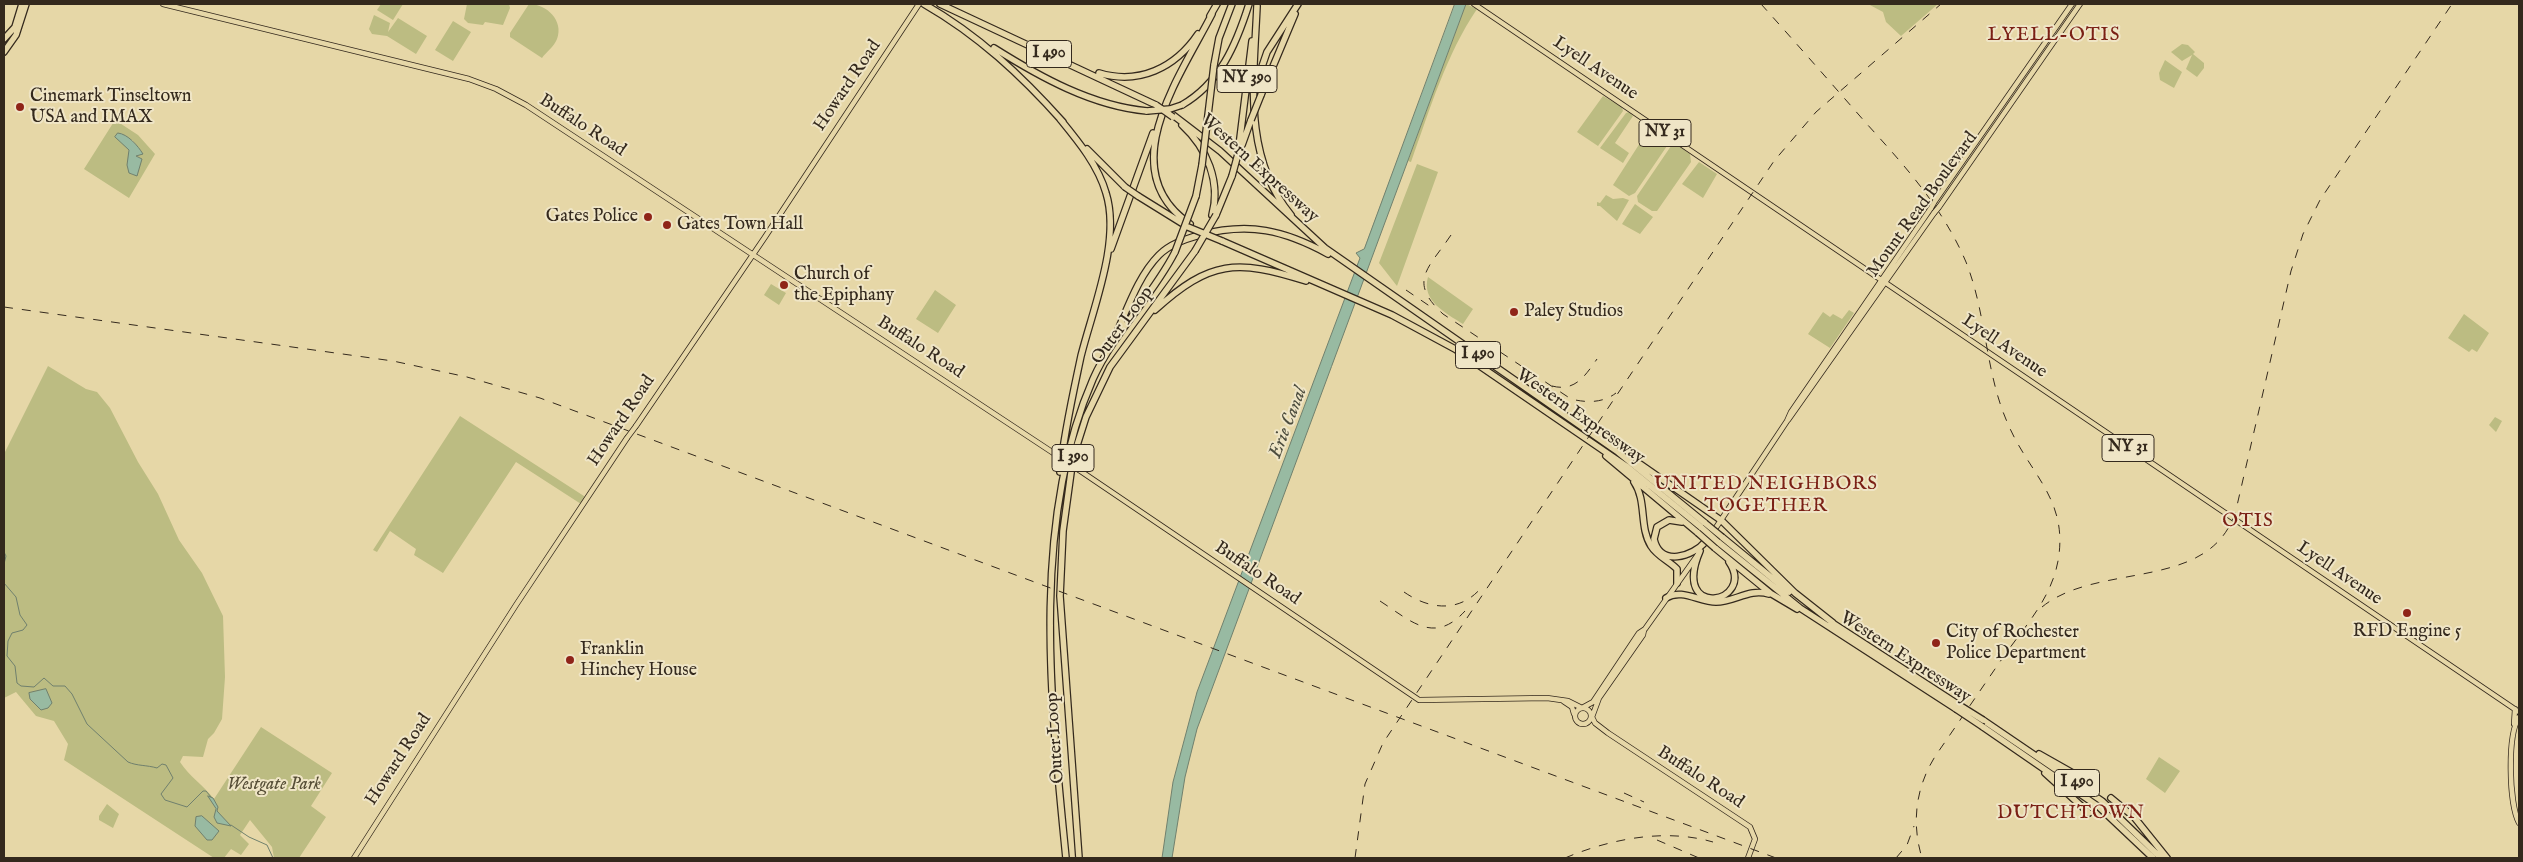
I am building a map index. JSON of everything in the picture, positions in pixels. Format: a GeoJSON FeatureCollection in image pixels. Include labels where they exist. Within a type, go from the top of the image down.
{"type":"FeatureCollection","features":[{"type":"Feature","properties":{"kind":"highway"},"geometry":{"type":"LineString","coordinates":[[4,39],[15,26],[22,4]]}},
{"type":"Feature","properties":{"kind":"highway"},"geometry":{"type":"LineString","coordinates":[[4,52],[16,36],[26,4]]}},
{"type":"Feature","properties":{"kind":"highway","name":"Western Expressway"},"geometry":{"type":"LineString","coordinates":[[924,4],[968,30],[1020,75],[1098,162],[1138,196],[1222,241],[1364,303],[1420,329],[1459,351],[1636,474],[1778,592],[1983,723],[2014,748],[2099,807],[2153,858]]}},
{"type":"Feature","properties":{"kind":"highway","name":"Western Expressway"},"geometry":{"type":"LineString","coordinates":[[940,4],[1073,65],[1156,105],[1173,116],[1220,151],[1319,243],[1372,282],[1640,468],[1702,528]]}},
{"type":"Feature","properties":{"kind":"highway"},"geometry":{"type":"LineString","coordinates":[[1102,274],[1140,166],[1158,124],[1217,4]]}},
{"type":"Feature","properties":{"kind":"highway","name":"Outer Loop"},"geometry":{"type":"LineString","coordinates":[[1064,858],[1064,837],[1052,706],[1051,641],[1052,583],[1060,482],[1084,400],[1110,348],[1159,281],[1175,252],[1196,196],[1210,112],[1214,65],[1219,38],[1232,4]]}},
{"type":"Feature","properties":{"kind":"highway"},"geometry":{"type":"LineString","coordinates":[[968,30],[1020,64],[1060,86],[1122,108],[1146,111],[1170,109],[1198,96],[1216,76],[1234,46],[1249,4]]}},
{"type":"Feature","properties":{"kind":"highway"},"geometry":{"type":"LineString","coordinates":[[1238,154],[1299,4]]}},
{"type":"Feature","properties":{"kind":"highway"},"geometry":{"type":"LineString","coordinates":[[1254,103],[1257,78],[1267,52],[1299,4]]}},
{"type":"Feature","properties":{"kind":"highway"},"geometry":{"type":"LineString","coordinates":[[1257,5],[1254,103],[1258,146],[1270,183],[1287,210],[1319,243]]}},
{"type":"Feature","properties":{"kind":"highway","name":"NY 390"},"geometry":{"type":"LineString","coordinates":[[1214,215],[1232,176],[1238,154],[1257,5]]}},
{"type":"Feature","properties":{"kind":"highway"},"geometry":{"type":"LineString","coordinates":[[1073,65],[1116,77],[1135,77],[1160,70],[1183,54],[1212,14]]}},
{"type":"Feature","properties":{"kind":"highway"},"geometry":{"type":"LineString","coordinates":[[1173,116],[1195,139],[1212,170],[1215,192],[1214,215]]}},
{"type":"Feature","properties":{"kind":"highway"},"geometry":{"type":"LineString","coordinates":[[1060,119],[1092,161],[1106,192],[1110,232],[1071,404],[1060,482]]}},
{"type":"Feature","properties":{"kind":"highway"},"geometry":{"type":"LineString","coordinates":[[1158,124],[1153,158],[1156,182],[1170,206],[1189,225]]}},
{"type":"Feature","properties":{"kind":"highway","name":"Outer Loop"},"geometry":{"type":"LineString","coordinates":[[1081,858],[1078,839],[1060,590],[1063,531],[1072,465],[1086,417],[1100,384],[1121,348],[1196,251],[1214,215]]}},
{"type":"Feature","properties":{"kind":"highway"},"geometry":{"type":"LineString","coordinates":[[1110,348],[1134,296],[1152,263],[1168,248],[1190,238],[1231,229],[1268,230],[1306,242],[1348,265]]}},
{"type":"Feature","properties":{"kind":"highway"},"geometry":{"type":"LineString","coordinates":[[1139,326],[1174,294],[1192,281],[1203,274],[1226,267],[1264,269],[1337,292]]}},
{"type":"Feature","properties":{"kind":"highway"},"geometry":{"type":"LineString","coordinates":[[1585,429],[1627,455],[1721,520],[1795,593],[1831,625]]}},
{"type":"Feature","properties":{"kind":"highway"},"geometry":{"type":"LineString","coordinates":[[1577,432],[1622,470],[1719,542],[1778,598]]}},
{"type":"Feature","properties":{"kind":"highway"},"geometry":{"type":"LineString","coordinates":[[1622,470],[1639,492],[1649,543],[1656,552],[1676,568],[1678,574],[1677,583]]}},
{"type":"Feature","properties":{"kind":"highway"},"geometry":{"type":"LineString","coordinates":[[1702,528],[1669,520],[1656,528],[1654,541],[1662,552],[1677,557],[1693,553],[1706,541]]}},
{"type":"Feature","properties":{"kind":"highway"},"geometry":{"type":"LineString","coordinates":[[1700,551],[1693,571],[1694,585],[1704,596],[1719,598],[1731,589],[1735,576],[1719,542]]}},
{"type":"Feature","properties":{"kind":"highway"},"geometry":{"type":"LineString","coordinates":[[1666,598],[1680,594],[1708,601],[1721,602],[1757,592],[1778,598],[1831,625]]}},
{"type":"Feature","properties":{"kind":"highway","name":"Western Expressway"},"geometry":{"type":"LineString","coordinates":[[1983,723],[1998,730],[2105,804],[2161,858]]}},
{"type":"Feature","properties":{"kind":"highway"},"geometry":{"type":"LineString","coordinates":[[1998,730],[2085,780]]}},
{"type":"Feature","properties":{"kind":"highway"},"geometry":{"type":"LineString","coordinates":[[2014,748],[2089,813]]}},
{"type":"Feature","properties":{"kind":"highway"},"geometry":{"type":"LineString","coordinates":[[2111,798],[2132,815],[2167,858]]}},
{"type":"Feature","properties":{"kind":"main road","name":"Buffalo Road"},"geometry":{"type":"LineString","coordinates":[[163,4],[469,79],[496,88],[532,109],[1072,465],[1419,700],[1540,698],[1560,700],[1581,707],[1592,717],[1595,724],[1750,827],[1755,839],[1748,858]]}},
{"type":"Feature","properties":{"kind":"main road","name":"Howard Road"},"geometry":{"type":"LineString","coordinates":[[354,858],[511,612],[627,438],[753,255],[919,4]]}},
{"type":"Feature","properties":{"kind":"main road","name":"Lyell Avenue"},"geometry":{"type":"LineString","coordinates":[[1474,4],[2517,711]]}},
{"type":"Feature","properties":{"kind":"main road","name":"Mount Read Boulevard"},"geometry":{"type":"LineString","coordinates":[[1581,707],[1589,703],[1597,695],[1639,633],[1644,630],[1700,551],[1787,421],[1794,414],[1935,201],[1990,125],[2072,4]]}},
{"type":"Feature","properties":{"kind":"main road","name":"Mount Read Boulevard"},"geometry":{"type":"LineString","coordinates":[[1883,281],[1989,138],[2080,4]]}},
{"type":"Feature","properties":{"kind":"main road"},"geometry":{"type":"LineString","coordinates":[[1989,138],[1990,125],[2001,120]]}},
{"type":"Feature","properties":{"kind":"main road","name":"Mount Read Boulevard"},"geometry":{"type":"LineString","coordinates":[[1586,724],[1592,717],[1600,698],[1643,636],[1644,630]]}},
{"type":"Feature","properties":{"kind":"main road"},"geometry":{"type":"LineString","coordinates":[[1560,700],[1572,707],[1575,715]]}},
{"type":"Feature","properties":{"kind":"main road"},"geometry":{"type":"LineString","coordinates":[[1575,715],[1581,707]]}},
{"type":"Feature","properties":{"kind":"main road","name":"NY 31"},"geometry":{"type":"LineString","coordinates":[[2517,711],[2514,728],[2511,790],[2519,823]]}},
{"type":"Feature","properties":{"kind":"main road","name":"Buffalo Road"},"geometry":{"type":"LineString","coordinates":[[1575,715],[1578,721],[1608,733]]}},
{"type":"Feature","properties":{"kind":"main road","name":"NY 31"},"geometry":{"type":"LineString","coordinates":[[2514,728],[2519,717]]}},
{"type":"Feature","properties":{"kind":"green space"},"geometry":{"type":"Polygon","coordinates":[[[381,4],[403,4],[393,20],[377,10],[381,4]]]}},
{"type":"Feature","properties":{"kind":"green space"},"geometry":{"type":"Polygon","coordinates":[[[467,4],[509,4],[510,8],[503,25],[485,22],[483,25],[468,23],[464,19],[467,4]]]}},
{"type":"Feature","properties":{"kind":"green space"},"geometry":{"type":"Polygon","coordinates":[[[529,4],[548,10],[558,26],[559,32],[556,42],[542,58],[510,37],[510,33],[529,4]]]}},
{"type":"Feature","properties":{"kind":"green space"},"geometry":{"type":"Polygon","coordinates":[[[1466,4],[1477,9],[1456,45],[1432,102],[1411,162],[1408,161],[1466,4]]]}},
{"type":"Feature","properties":{"kind":"green space"},"geometry":{"type":"Polygon","coordinates":[[[1868,4],[1938,4],[1901,36],[1886,22],[1883,12],[1868,4]]]}},
{"type":"Feature","properties":{"kind":"green space"},"geometry":{"type":"Polygon","coordinates":[[[374,15],[390,23],[388,32],[398,18],[427,36],[416,54],[387,36],[372,34],[369,29],[374,15]]]}},
{"type":"Feature","properties":{"kind":"green space"},"geometry":{"type":"Polygon","coordinates":[[[453,21],[471,32],[453,61],[435,50],[453,21]]]}},
{"type":"Feature","properties":{"kind":"green space"},"geometry":{"type":"Polygon","coordinates":[[[2182,44],[2188,45],[2195,52],[2193,54],[2204,63],[2204,68],[2197,77],[2186,69],[2192,55],[2182,61],[2171,52],[2182,44]]]}},
{"type":"Feature","properties":{"kind":"green space"},"geometry":{"type":"Polygon","coordinates":[[[2165,60],[2182,72],[2174,88],[2160,80],[2159,73],[2165,60]]]}},
{"type":"Feature","properties":{"kind":"green space"},"geometry":{"type":"Polygon","coordinates":[[[1603,96],[1622,107],[1623,111],[1598,146],[1577,132],[1603,96]]]}},
{"type":"Feature","properties":{"kind":"green space"},"geometry":{"type":"Polygon","coordinates":[[[1629,112],[1633,116],[1615,143],[1629,153],[1623,163],[1600,148],[1626,113],[1629,112]]]}},
{"type":"Feature","properties":{"kind":"green space"},"geometry":{"type":"Polygon","coordinates":[[[115,120],[138,135],[155,154],[129,198],[84,169],[115,120]],[[120,133],[127,144],[129,156],[128,170],[133,175],[142,159],[136,156],[141,152],[133,141],[120,133]]]}},
{"type":"Feature","properties":{"kind":"green space"},"geometry":{"type":"Polygon","coordinates":[[[1652,128],[1668,139],[1669,143],[1635,193],[1629,196],[1613,185],[1649,129],[1652,128]]]}},
{"type":"Feature","properties":{"kind":"green space"},"geometry":{"type":"Polygon","coordinates":[[[1676,144],[1690,154],[1691,162],[1657,211],[1652,211],[1638,202],[1637,196],[1671,146],[1676,144]]]}},
{"type":"Feature","properties":{"kind":"green space"},"geometry":{"type":"Polygon","coordinates":[[[1699,162],[1717,174],[1703,198],[1682,184],[1699,162]]]}},
{"type":"Feature","properties":{"kind":"green space"},"geometry":{"type":"Polygon","coordinates":[[[1417,164],[1438,172],[1397,286],[1379,263],[1417,164]]]}},
{"type":"Feature","properties":{"kind":"green space"},"geometry":{"type":"Polygon","coordinates":[[[1606,195],[1613,199],[1623,198],[1629,200],[1617,221],[1600,206],[1597,206],[1597,202],[1600,203],[1606,195]]]}},
{"type":"Feature","properties":{"kind":"green space"},"geometry":{"type":"Polygon","coordinates":[[[1635,204],[1653,217],[1640,234],[1622,224],[1635,204]]]}},
{"type":"Feature","properties":{"kind":"green space"},"geometry":{"type":"Polygon","coordinates":[[[1428,277],[1473,309],[1463,324],[1443,311],[1432,300],[1428,293],[1428,277]]]}},
{"type":"Feature","properties":{"kind":"green space"},"geometry":{"type":"Polygon","coordinates":[[[771,284],[786,293],[779,305],[764,295],[771,284]]]}},
{"type":"Feature","properties":{"kind":"green space"},"geometry":{"type":"Polygon","coordinates":[[[935,290],[956,305],[938,333],[916,319],[935,290]]]}},
{"type":"Feature","properties":{"kind":"green space"},"geometry":{"type":"Polygon","coordinates":[[[1849,310],[1854,313],[1830,348],[1808,334],[1823,312],[1830,317],[1833,314],[1842,319],[1849,310]]]}},
{"type":"Feature","properties":{"kind":"green space"},"geometry":{"type":"Polygon","coordinates":[[[2464,314],[2489,333],[2477,352],[2472,349],[2469,352],[2448,338],[2464,314]]]}},
{"type":"Feature","properties":{"kind":"green space","name":"Westgate Park"},"geometry":{"type":"Polygon","coordinates":[[[48,366],[86,389],[97,392],[110,408],[138,462],[158,494],[179,540],[202,573],[223,616],[225,677],[222,719],[208,739],[203,757],[183,756],[180,762],[214,799],[261,727],[332,773],[311,806],[326,817],[299,858],[274,858],[272,847],[250,820],[240,835],[249,844],[241,855],[231,849],[224,858],[214,858],[64,760],[68,744],[54,721],[36,716],[16,692],[4,698],[4,454],[48,366]]]}},
{"type":"Feature","properties":{"kind":"green space"},"geometry":{"type":"Polygon","coordinates":[[[460,416],[587,498],[581,504],[516,462],[443,573],[414,555],[416,549],[390,531],[377,552],[373,550],[460,416]]]}},
{"type":"Feature","properties":{"kind":"green space"},"geometry":{"type":"Polygon","coordinates":[[[2495,417],[2502,421],[2496,432],[2489,425],[2495,417]]]}},
{"type":"Feature","properties":{"kind":"green space"},"geometry":{"type":"Polygon","coordinates":[[[2159,757],[2180,771],[2165,793],[2146,779],[2159,757]]]}},
{"type":"Feature","properties":{"kind":"green space"},"geometry":{"type":"Polygon","coordinates":[[[107,804],[119,814],[113,828],[99,820],[99,816],[107,804]]]}},
{"type":"Feature","properties":{"kind":"shaded area"},"geometry":{"type":"Polygon","coordinates":[[[1455,4],[1466,4],[1197,729],[1185,777],[1172,858],[1162,858],[1173,782],[1197,692],[1360,258],[1356,253],[1364,249],[1455,4]]]}},
{"type":"Feature","properties":{"kind":"shaded area"},"geometry":{"type":"Polygon","coordinates":[[[118,133],[129,138],[143,154],[136,156],[142,159],[137,176],[129,173],[127,165],[129,150],[115,137],[118,133]]]}},
{"type":"Feature","properties":{"kind":"shaded area"},"geometry":{"type":"Polygon","coordinates":[[[46,689],[52,703],[48,708],[41,710],[30,699],[29,693],[46,689]]]}},
{"type":"Feature","properties":{"kind":"shaded area"},"geometry":{"type":"Polygon","coordinates":[[[208,796],[213,798],[218,807],[217,811],[231,826],[217,823],[214,817],[216,809],[208,796]]]}},
{"type":"Feature","properties":{"kind":"shaded area"},"geometry":{"type":"Polygon","coordinates":[[[202,816],[219,831],[212,840],[207,840],[195,826],[196,817],[202,816]]]}},
{"type":"Feature","properties":{"kind":"waterway"},"geometry":{"type":"LineString","coordinates":[[4,552],[6,556],[4,564]]}},
{"type":"Feature","properties":{"kind":"waterway"},"geometry":{"type":"LineString","coordinates":[[4,583],[16,597],[20,615],[27,625],[23,630],[12,633],[8,641],[7,656],[15,666],[17,683],[21,686],[34,687],[44,678],[53,686],[65,686],[72,694],[87,724],[128,762],[157,768],[162,764],[166,765],[173,778],[161,794],[165,800],[187,807],[203,791],[206,791],[211,797]]}},
{"type":"Feature","properties":{"kind":"waterway"},"geometry":{"type":"LineString","coordinates":[[231,825],[249,837],[267,845],[273,858]]}},
{"type":"Feature","properties":{"kind":"railway"},"geometry":{"type":"LineString","coordinates":[[1761,4],[1895,155],[1935,206],[1957,242],[1973,282],[2000,405],[2017,442],[2045,488],[2058,520],[2060,539],[2058,561],[2050,588],[2036,612],[1936,755],[1924,779],[1917,805],[1916,818],[1922,858]]}},
{"type":"Feature","properties":{"kind":"railway"},"geometry":{"type":"LineString","coordinates":[[1355,858],[1365,784],[1383,743],[1774,161],[1816,112],[1941,4]]}},
{"type":"Feature","properties":{"kind":"railway"},"geometry":{"type":"LineString","coordinates":[[2042,607],[2065,593],[2092,584],[2178,565],[2203,554],[2223,536],[2236,510],[2291,271],[2303,234],[2320,200],[2452,4]]}},
{"type":"Feature","properties":{"kind":"railway"},"geometry":{"type":"LineString","coordinates":[[1451,235],[1429,266],[1425,274],[1424,283],[1426,292],[1432,302],[1443,314],[1571,399],[1595,401],[1606,399],[1616,393]]}},
{"type":"Feature","properties":{"kind":"railway"},"geometry":{"type":"LineString","coordinates":[[1406,290],[1431,307]]}},
{"type":"Feature","properties":{"kind":"railway"},"geometry":{"type":"LineString","coordinates":[[4,307],[393,361],[467,377],[540,398],[1776,858]]}},
{"type":"Feature","properties":{"kind":"railway"},"geometry":{"type":"LineString","coordinates":[[1552,386],[1567,387],[1573,385],[1584,377],[1597,359]]}},
{"type":"Feature","properties":{"kind":"railway"},"geometry":{"type":"LineString","coordinates":[[1404,592],[1424,602],[1444,606],[1455,605],[1464,601],[1482,587]]}},
{"type":"Feature","properties":{"kind":"railway"},"geometry":{"type":"LineString","coordinates":[[1380,601],[1412,622],[1433,628],[1443,627],[1454,621],[1465,611]]}},
{"type":"Feature","properties":{"kind":"railway"},"geometry":{"type":"LineString","coordinates":[[1624,793],[1644,802]]}},
{"type":"Feature","properties":{"kind":"railway"},"geometry":{"type":"LineString","coordinates":[[1896,858],[1907,845],[1914,826]]}},
{"type":"Feature","properties":{"kind":"railway"},"geometry":{"type":"LineString","coordinates":[[1565,858],[1600,846],[1638,838],[1676,836],[1713,842]]}},
{"type":"Feature","properties":{"kind":"railway"},"geometry":{"type":"LineString","coordinates":[[1657,840],[1699,858]]}},
{"type":"Feature","properties":{"kind":"place","name":"Cinemark Tinseltown USA and IMAX"},"geometry":{"type":"Point","coordinates":[20,107]}},
{"type":"Feature","properties":{"kind":"place","name":"Gates Police"},"geometry":{"type":"Point","coordinates":[648,217]}},
{"type":"Feature","properties":{"kind":"place","name":"Gates Town Hall"},"geometry":{"type":"Point","coordinates":[667,225]}},
{"type":"Feature","properties":{"kind":"place","name":"Church of the Epiphany"},"geometry":{"type":"Point","coordinates":[784,285]}},
{"type":"Feature","properties":{"kind":"place","name":"Paley Studios"},"geometry":{"type":"Point","coordinates":[1514,312]}},
{"type":"Feature","properties":{"kind":"place","name":"RFD Engine 5"},"geometry":{"type":"Point","coordinates":[2407,613]}},
{"type":"Feature","properties":{"kind":"place","name":"City of Rochester Police Department"},"geometry":{"type":"Point","coordinates":[1936,643]}},
{"type":"Feature","properties":{"kind":"place","name":"Franklin Hinchey House"},"geometry":{"type":"Point","coordinates":[570,660]}},
{"type":"Feature","properties":{"kind":"district","name":"LYELL-OTIS"},"geometry":{"type":"Point","coordinates":[2054,36]}},
{"type":"Feature","properties":{"kind":"district","name":"UNITED NEIGHBORS TOGETHER"},"geometry":{"type":"Point","coordinates":[1766,496]}},
{"type":"Feature","properties":{"kind":"district","name":"OTIS"},"geometry":{"type":"Point","coordinates":[2248,522]}},
{"type":"Feature","properties":{"kind":"district","name":"DUTCHTOWN"},"geometry":{"type":"Point","coordinates":[2071,814]}},
{"type":"Feature","properties":{"kind":"water label","name":"Erie Canal"},"geometry":{"type":"Point","coordinates":[1289,423]}}]}
